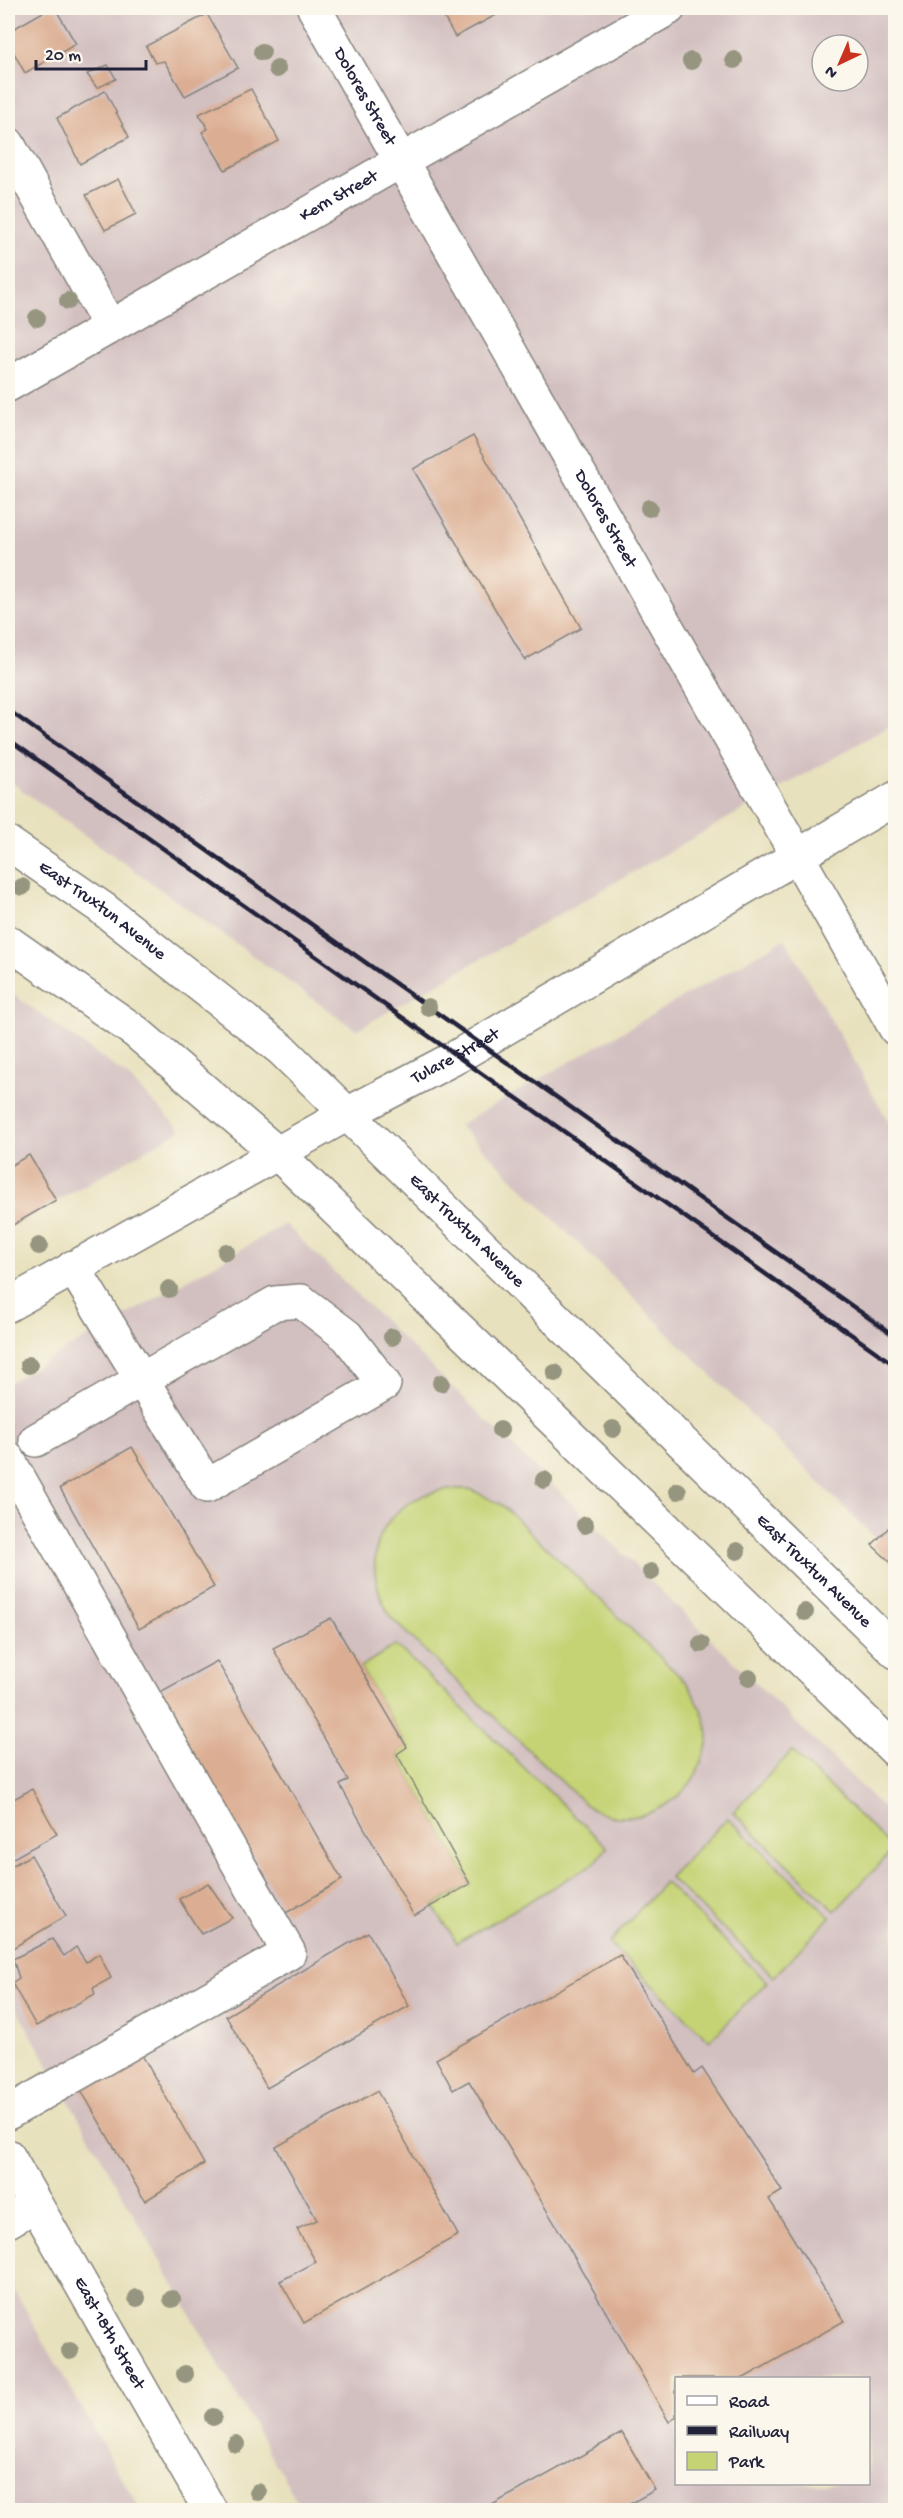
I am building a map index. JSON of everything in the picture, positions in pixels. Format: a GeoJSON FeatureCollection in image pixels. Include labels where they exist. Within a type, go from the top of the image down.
{"type":"FeatureCollection","features":[{"type":"Feature","properties":{"kind":"street","name":"Dolores Street"},"geometry":{"type":"LineString","coordinates":[[314,8],[896,1029]]}},
{"type":"Feature","properties":{"kind":"street","name":"Kern Street"},"geometry":{"type":"LineString","coordinates":[[8,385],[669,8]]}},
{"type":"Feature","properties":{"kind":"street"},"geometry":{"type":"LineString","coordinates":[[8,144],[110,327]]}},
{"type":"Feature","properties":{"kind":"street","name":"Tulare Street"},"geometry":{"type":"LineString","coordinates":[[8,1305],[349,1113],[458,1056],[797,854],[896,798]]}},
{"type":"Feature","properties":{"kind":"street","name":"East Truxtun Avenue"},"geometry":{"type":"LineString","coordinates":[[8,843],[102,908],[281,1048],[896,1652]]}},
{"type":"Feature","properties":{"kind":"street"},"geometry":{"type":"LineString","coordinates":[[8,942],[136,1032],[277,1153],[890,1734]]}},
{"type":"Feature","properties":{"kind":"street"},"geometry":{"type":"LineString","coordinates":[[36,1440],[141,1378],[275,1304],[302,1301],[347,1336],[384,1384],[207,1486],[141,1378],[73,1267]]}},
{"type":"Feature","properties":{"kind":"street"},"geometry":{"type":"LineString","coordinates":[[8,1459],[289,1953],[8,2113]]}},
{"type":"Feature","properties":{"kind":"street","name":"East 18th Street"},"geometry":{"type":"LineString","coordinates":[[8,2156],[210,2511]]}},
{"type":"Feature","properties":{"kind":"street"},"geometry":{"type":"LineString","coordinates":[[8,2221],[35,2205]]}},
{"type":"Feature","properties":{"kind":"shaded area"},"geometry":{"type":"Polygon","coordinates":[[[8,8],[895,8],[895,723],[356,1030],[8,780],[8,8]]]}},
{"type":"Feature","properties":{"kind":"shaded area"},"geometry":{"type":"Polygon","coordinates":[[[785,939],[895,1133],[895,1558],[459,1125],[785,939]]]}},
{"type":"Feature","properties":{"kind":"shaded area"},"geometry":{"type":"Polygon","coordinates":[[[8,991],[127,1076],[181,1130],[8,1229],[8,991]]]}},
{"type":"Feature","properties":{"kind":"shaded area"},"geometry":{"type":"Polygon","coordinates":[[[285,1224],[895,1819],[895,2510],[302,2510],[8,1994],[8,1383],[285,1224]]]}},
{"type":"Feature","properties":{"kind":"shaded area"},"geometry":{"type":"Polygon","coordinates":[[[8,2279],[140,2510],[8,2510],[8,2279]]]}},
{"type":"Feature","properties":{"kind":"green space"},"geometry":{"type":"Polygon","coordinates":[[[448,1489],[470,1489],[502,1505],[687,1683],[703,1714],[708,1742],[694,1778],[674,1799],[649,1813],[635,1816],[606,1815],[586,1805],[391,1618],[375,1575],[375,1555],[380,1536],[390,1519],[405,1506],[424,1495],[448,1489]]]}},
{"type":"Feature","properties":{"kind":"green space"},"geometry":{"type":"Polygon","coordinates":[[[396,1645],[607,1847],[595,1863],[457,1943],[433,1906],[470,1884],[397,1754],[407,1747],[360,1667],[396,1645]]]}},
{"type":"Feature","properties":{"kind":"green space"},"geometry":{"type":"Polygon","coordinates":[[[792,1751],[894,1849],[835,1911],[733,1812],[792,1751]]]}},
{"type":"Feature","properties":{"kind":"green space"},"geometry":{"type":"Polygon","coordinates":[[[728,1818],[830,1917],[774,1977],[669,1877],[728,1818]]]}},
{"type":"Feature","properties":{"kind":"green space"},"geometry":{"type":"Polygon","coordinates":[[[665,1882],[767,1982],[710,2041],[609,1943],[665,1882]]]}},
{"type":"Feature","properties":{"kind":"building"},"geometry":{"type":"Polygon","coordinates":[[[50,8],[55,8],[76,44],[25,73],[8,42],[8,32],[50,8]]]}},
{"type":"Feature","properties":{"kind":"building"},"geometry":{"type":"Polygon","coordinates":[[[439,8],[509,8],[455,37],[439,8]]]}},
{"type":"Feature","properties":{"kind":"building"},"geometry":{"type":"Polygon","coordinates":[[[207,14],[238,68],[185,96],[164,61],[155,63],[146,46],[207,14]]]}},
{"type":"Feature","properties":{"kind":"building"},"geometry":{"type":"Polygon","coordinates":[[[108,65],[116,79],[97,88],[87,74],[108,65]]]}},
{"type":"Feature","properties":{"kind":"building"},"geometry":{"type":"Polygon","coordinates":[[[251,89],[279,141],[225,170],[202,132],[208,129],[199,114],[251,89]]]}},
{"type":"Feature","properties":{"kind":"building"},"geometry":{"type":"Polygon","coordinates":[[[105,91],[129,137],[80,164],[57,118],[105,91]]]}},
{"type":"Feature","properties":{"kind":"building"},"geometry":{"type":"Polygon","coordinates":[[[118,179],[136,214],[105,230],[86,195],[118,179]]]}},
{"type":"Feature","properties":{"kind":"building"},"geometry":{"type":"Polygon","coordinates":[[[473,436],[581,628],[525,660],[413,469],[473,436]]]}},
{"type":"Feature","properties":{"kind":"building"},"geometry":{"type":"Polygon","coordinates":[[[29,1155],[56,1200],[8,1228],[8,1167],[29,1155]]]}},
{"type":"Feature","properties":{"kind":"building"},"geometry":{"type":"Polygon","coordinates":[[[132,1447],[214,1587],[139,1629],[60,1488],[132,1447]]]}},
{"type":"Feature","properties":{"kind":"building"},"geometry":{"type":"Polygon","coordinates":[[[896,1520],[896,1567],[872,1545],[896,1520]]]}},
{"type":"Feature","properties":{"kind":"building"},"geometry":{"type":"Polygon","coordinates":[[[331,1618],[407,1747],[397,1754],[470,1884],[414,1916],[340,1785],[348,1780],[273,1648],[331,1618]]]}},
{"type":"Feature","properties":{"kind":"building"},"geometry":{"type":"Polygon","coordinates":[[[217,1661],[342,1880],[286,1913],[160,1692],[217,1661]]]}},
{"type":"Feature","properties":{"kind":"building"},"geometry":{"type":"Polygon","coordinates":[[[32,1789],[57,1834],[8,1861],[8,1802],[32,1789]]]}},
{"type":"Feature","properties":{"kind":"building"},"geometry":{"type":"Polygon","coordinates":[[[31,1855],[66,1916],[8,1951],[8,1868],[31,1855]]]}},
{"type":"Feature","properties":{"kind":"building"},"geometry":{"type":"Polygon","coordinates":[[[208,1883],[232,1918],[201,1934],[179,1899],[208,1883]]]}},
{"type":"Feature","properties":{"kind":"building"},"geometry":{"type":"Polygon","coordinates":[[[368,1932],[409,2006],[267,2088],[226,2016],[368,1932]]]}},
{"type":"Feature","properties":{"kind":"building"},"geometry":{"type":"Polygon","coordinates":[[[52,1939],[64,1956],[76,1947],[86,1962],[99,1954],[111,1978],[93,1988],[95,1994],[36,2026],[12,1983],[19,1978],[13,1959],[52,1939]]]}},
{"type":"Feature","properties":{"kind":"building"},"geometry":{"type":"Polygon","coordinates":[[[620,1955],[694,2074],[702,2068],[782,2191],[769,2199],[844,2321],[746,2377],[675,2377],[675,2418],[669,2422],[561,2234],[469,2081],[453,2090],[436,2059],[620,1955]]]}},
{"type":"Feature","properties":{"kind":"building"},"geometry":{"type":"Polygon","coordinates":[[[142,2055],[204,2164],[145,2201],[81,2090],[142,2055]]]}},
{"type":"Feature","properties":{"kind":"building"},"geometry":{"type":"Polygon","coordinates":[[[377,2091],[458,2235],[304,2323],[280,2281],[316,2262],[297,2229],[317,2220],[276,2147],[377,2091]]]}},
{"type":"Feature","properties":{"kind":"building"},"geometry":{"type":"Polygon","coordinates":[[[622,2433],[655,2490],[619,2510],[483,2510],[622,2433]]]}},
{"type":"Feature","properties":{"kind":"railway"},"geometry":{"type":"LineString","coordinates":[[8,710],[896,1337]]}},
{"type":"Feature","properties":{"kind":"railway"},"geometry":{"type":"LineString","coordinates":[[8,739],[896,1366]]}}]}
